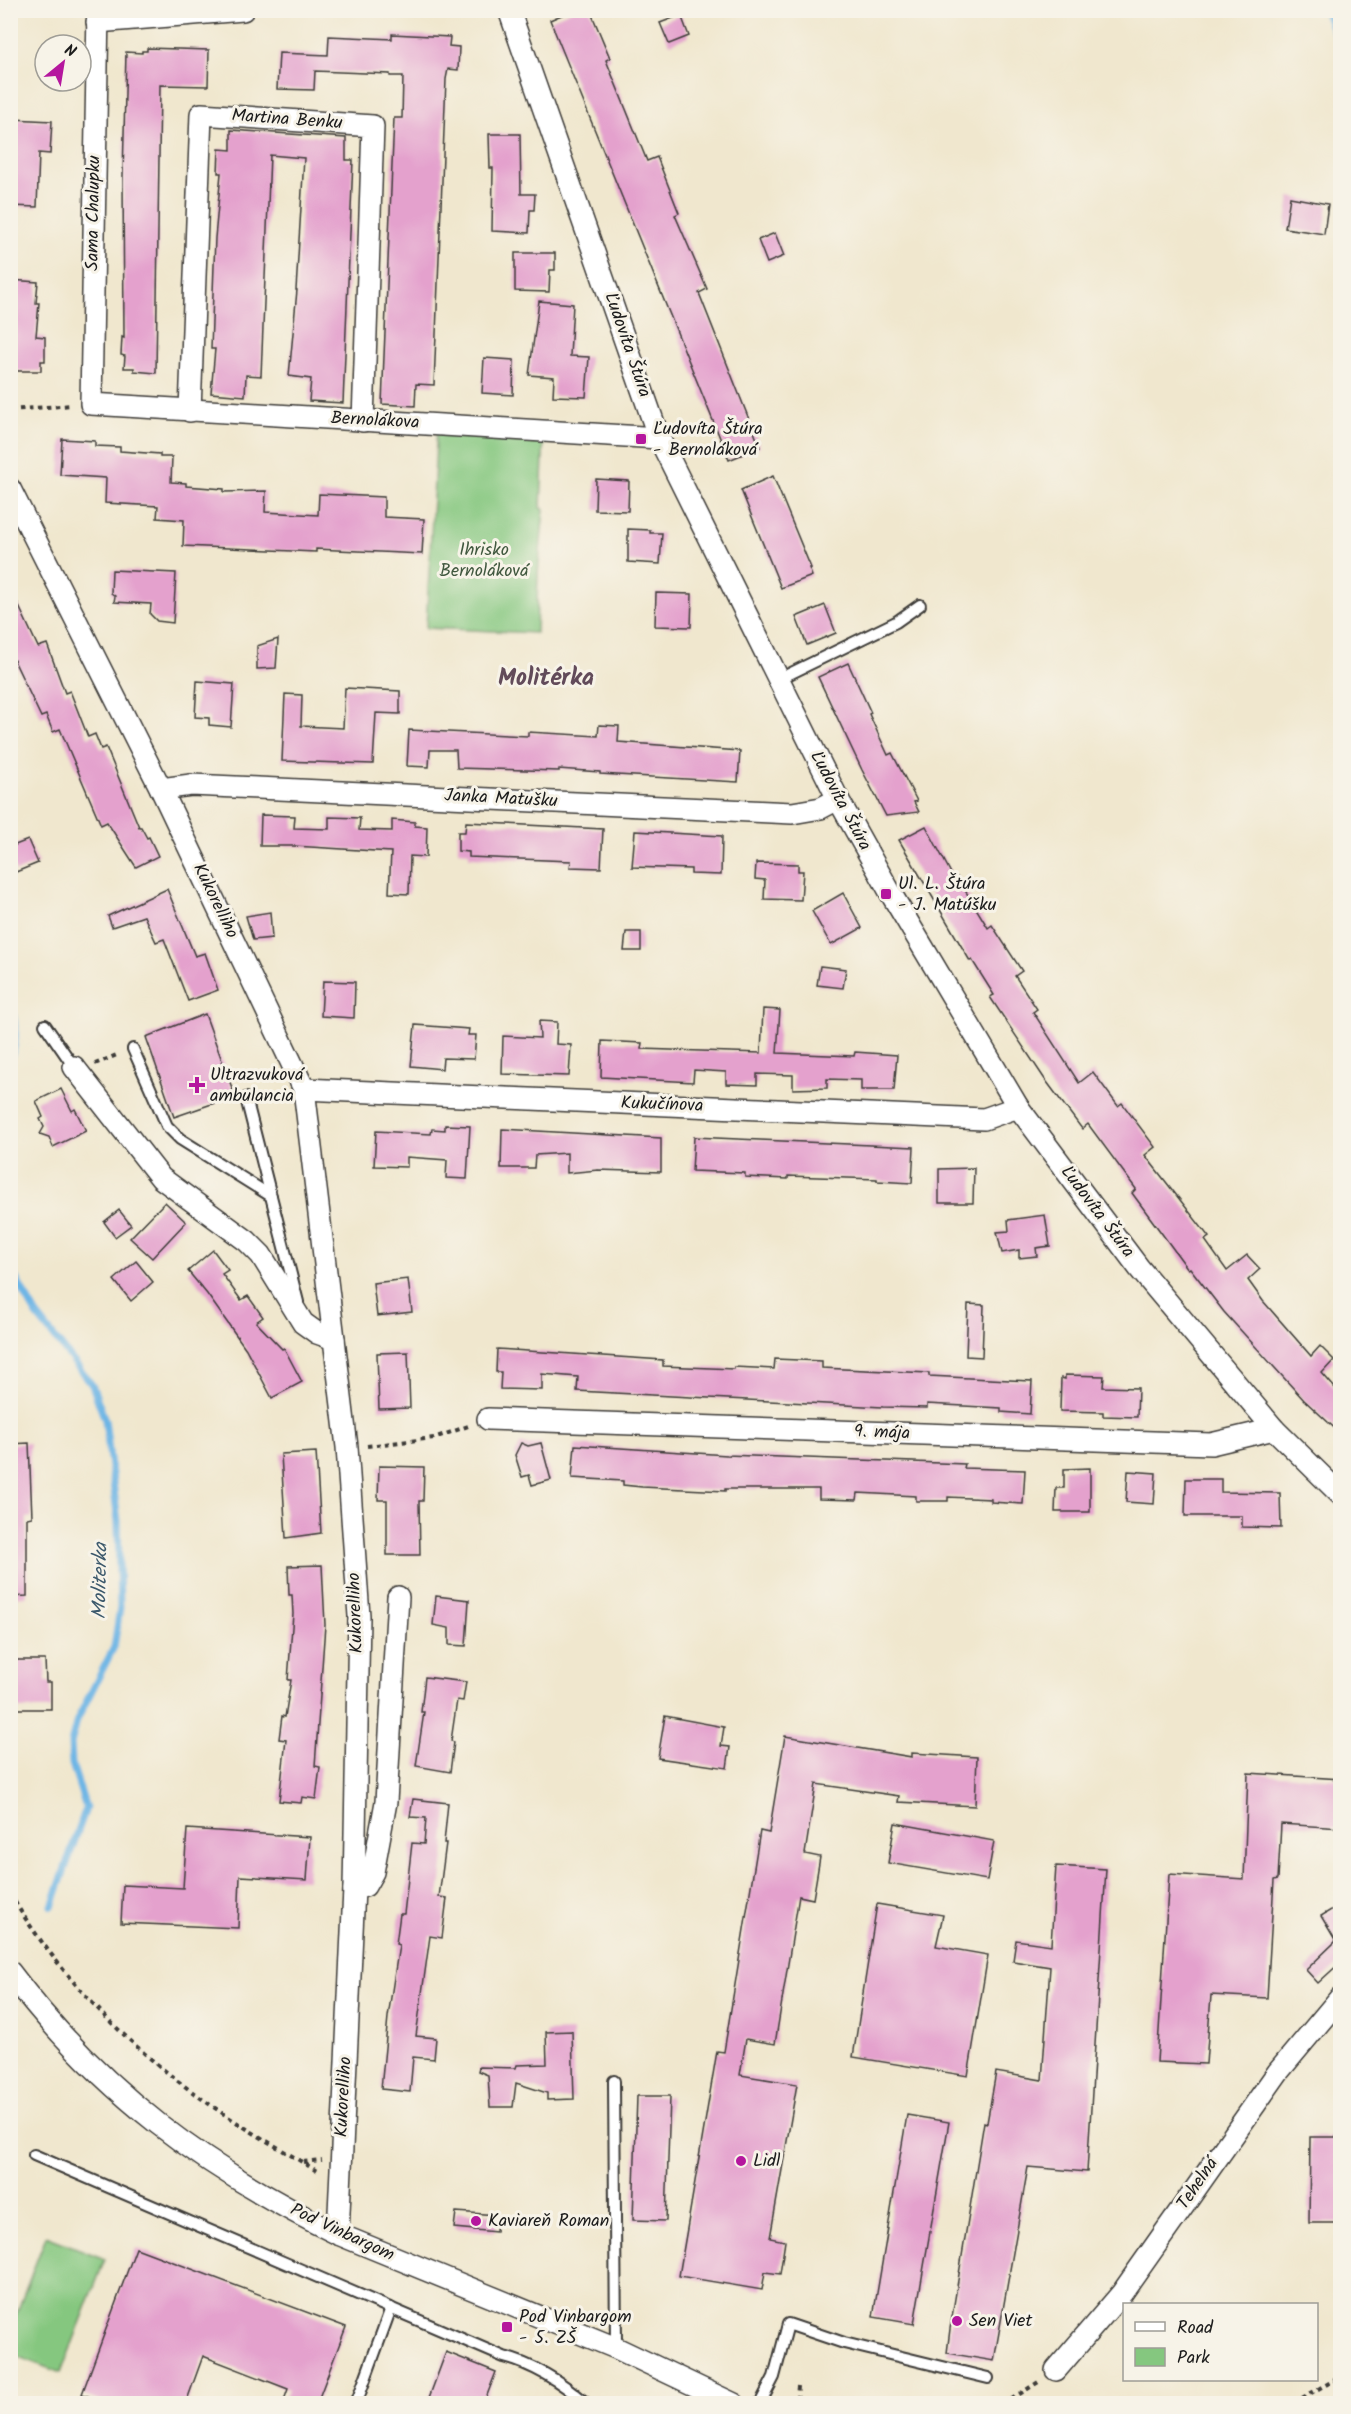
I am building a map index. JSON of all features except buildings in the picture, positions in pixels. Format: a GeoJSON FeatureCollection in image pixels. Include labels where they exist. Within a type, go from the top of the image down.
{"type":"FeatureCollection","features":[{"type":"Feature","properties":{"kind":"street","name":"Sama Chalupku"},"geometry":{"type":"LineString","coordinates":[[91,405],[97,16],[243,10]]}},
{"type":"Feature","properties":{"kind":"street","name":"Ľudovíta Štúra"},"geometry":{"type":"LineString","coordinates":[[509,10],[659,438],[838,799],[890,892],[1018,1107],[1139,1268],[1275,1429],[1341,1494]]}},
{"type":"Feature","properties":{"kind":"street","name":"Martina Benku"},"geometry":{"type":"LineString","coordinates":[[190,411],[201,114],[374,126],[363,421]]}},
{"type":"Feature","properties":{"kind":"street","name":"Bernolákova"},"geometry":{"type":"LineString","coordinates":[[91,405],[659,438]]}},
{"type":"Feature","properties":{"kind":"street","name":"Kukorelliho"},"geometry":{"type":"LineString","coordinates":[[10,489],[161,789],[304,1089],[347,1447],[359,1616],[354,1889],[338,2234]]}},
{"type":"Feature","properties":{"kind":"street","name":"Janka Matušku"},"geometry":{"type":"LineString","coordinates":[[161,789],[191,785],[792,813],[821,808],[838,799]]}},
{"type":"Feature","properties":{"kind":"street"},"geometry":{"type":"LineString","coordinates":[[76,1070],[161,1178],[247,1241],[254,1248],[303,1323],[317,1333],[334,1339]]}},
{"type":"Feature","properties":{"kind":"street","name":"Kukučínova"},"geometry":{"type":"LineString","coordinates":[[304,1089],[984,1119],[1018,1107]]}},
{"type":"Feature","properties":{"kind":"street","name":"9. mája"},"geometry":{"type":"LineString","coordinates":[[488,1419],[1211,1444],[1275,1429]]}},
{"type":"Feature","properties":{"kind":"street","name":"Kukorelliho"},"geometry":{"type":"LineString","coordinates":[[354,1889],[365,1886],[373,1872],[386,1802],[398,1598]]}},
{"type":"Feature","properties":{"kind":"street","name":"Pod Vinbargom"},"geometry":{"type":"LineString","coordinates":[[10,1972],[77,2052],[122,2095],[193,2152],[297,2214],[338,2234],[616,2348],[734,2403]]}},
{"type":"Feature","properties":{"kind":"street","name":"Tehelná"},"geometry":{"type":"LineString","coordinates":[[1056,2370],[1122,2293],[1278,2072],[1341,1998]]}},
{"type":"Feature","properties":{"kind":"lane"},"geometry":{"type":"LineString","coordinates":[[779,679],[896,622],[920,605]]}},
{"type":"Feature","properties":{"kind":"lane"},"geometry":{"type":"LineString","coordinates":[[45,1025],[76,1070]]}},
{"type":"Feature","properties":{"kind":"lane"},"geometry":{"type":"LineString","coordinates":[[133,1049],[167,1126],[180,1139],[271,1196]]}},
{"type":"Feature","properties":{"kind":"lane"},"geometry":{"type":"LineString","coordinates":[[246,1098],[303,1323]]}},
{"type":"Feature","properties":{"kind":"lane"},"geometry":{"type":"LineString","coordinates":[[614,2081],[616,2348]]}},
{"type":"Feature","properties":{"kind":"lane"},"geometry":{"type":"LineString","coordinates":[[34,2155],[504,2357],[519,2361],[564,2384],[587,2403]]}},
{"type":"Feature","properties":{"kind":"lane"},"geometry":{"type":"LineString","coordinates":[[356,2403],[391,2308]]}},
{"type":"Feature","properties":{"kind":"lane"},"geometry":{"type":"LineString","coordinates":[[760,2403],[774,2377],[788,2324],[844,2343],[988,2378]]}},
{"type":"Feature","properties":{"kind":"path"},"geometry":{"type":"LineString","coordinates":[[10,410],[54,405],[91,405]]}},
{"type":"Feature","properties":{"kind":"path"},"geometry":{"type":"LineString","coordinates":[[76,1070],[133,1049]]}},
{"type":"Feature","properties":{"kind":"path"},"geometry":{"type":"LineString","coordinates":[[358,1447],[434,1438],[488,1419]]}},
{"type":"Feature","properties":{"kind":"path"},"geometry":{"type":"LineString","coordinates":[[10,1894],[33,1932],[71,1981],[142,2050],[215,2108],[328,2178]]}},
{"type":"Feature","properties":{"kind":"path"},"geometry":{"type":"LineString","coordinates":[[303,2162],[328,2159]]}},
{"type":"Feature","properties":{"kind":"path"},"geometry":{"type":"LineString","coordinates":[[1004,2403],[1056,2370]]}},
{"type":"Feature","properties":{"kind":"path"},"geometry":{"type":"LineString","coordinates":[[1075,2403],[1302,2399],[1341,2377]]}},
{"type":"Feature","properties":{"kind":"path"},"geometry":{"type":"LineString","coordinates":[[798,2386],[797,2398],[806,2403]]}},
{"type":"Feature","properties":{"kind":"green space","name":"Ihrisko Bernoláková"},"geometry":{"type":"Polygon","coordinates":[[[437,425],[544,431],[541,508],[544,509],[538,574],[536,633],[426,628],[437,425]]]}},
{"type":"Feature","properties":{"kind":"green space"},"geometry":{"type":"Polygon","coordinates":[[[46,2236],[105,2259],[61,2373],[11,2354],[11,2328],[46,2236]]]}},
{"type":"Feature","properties":{"kind":"waterway"},"geometry":{"type":"LineString","coordinates":[[1325,10],[1340,45]]}},
{"type":"Feature","properties":{"kind":"waterway","name":"Moliterka"},"geometry":{"type":"LineString","coordinates":[[10,998],[15,1036],[10,1057]]}},
{"type":"Feature","properties":{"kind":"waterway","name":"Moliterka"},"geometry":{"type":"LineString","coordinates":[[10,1268],[36,1314],[92,1385],[105,1420],[118,1521],[120,1608],[114,1647],[77,1720],[71,1743],[72,1764],[86,1808],[52,1906]]}},
{"type":"Feature","properties":{"kind":"waterway","name":"Moliterka"},"geometry":{"type":"LineString","coordinates":[[10,2045],[15,2034]]}},
{"type":"Feature","properties":{"kind":"place","name":"Ľudovíta Štúra - Bernoláková"},"geometry":{"type":"Point","coordinates":[641,439]}},
{"type":"Feature","properties":{"kind":"place","name":"Ul. L. Štúra - J. Matúšku"},"geometry":{"type":"Point","coordinates":[886,894]}},
{"type":"Feature","properties":{"kind":"place","name":"Ultrazvuková ambulancia"},"geometry":{"type":"Point","coordinates":[197,1085]}},
{"type":"Feature","properties":{"kind":"place","name":"Lidl"},"geometry":{"type":"Point","coordinates":[741,2161]}},
{"type":"Feature","properties":{"kind":"place","name":"Kaviareň Roman"},"geometry":{"type":"Point","coordinates":[476,2221]}},
{"type":"Feature","properties":{"kind":"place","name":"Sen Viet"},"geometry":{"type":"Point","coordinates":[957,2321]}},
{"type":"Feature","properties":{"kind":"place","name":"Pod Vinbargom - 5. ZŠ"},"geometry":{"type":"Point","coordinates":[507,2327]}},
{"type":"Feature","properties":{"kind":"district","name":"Molitérka"},"geometry":{"type":"Point","coordinates":[546,678]}}]}
